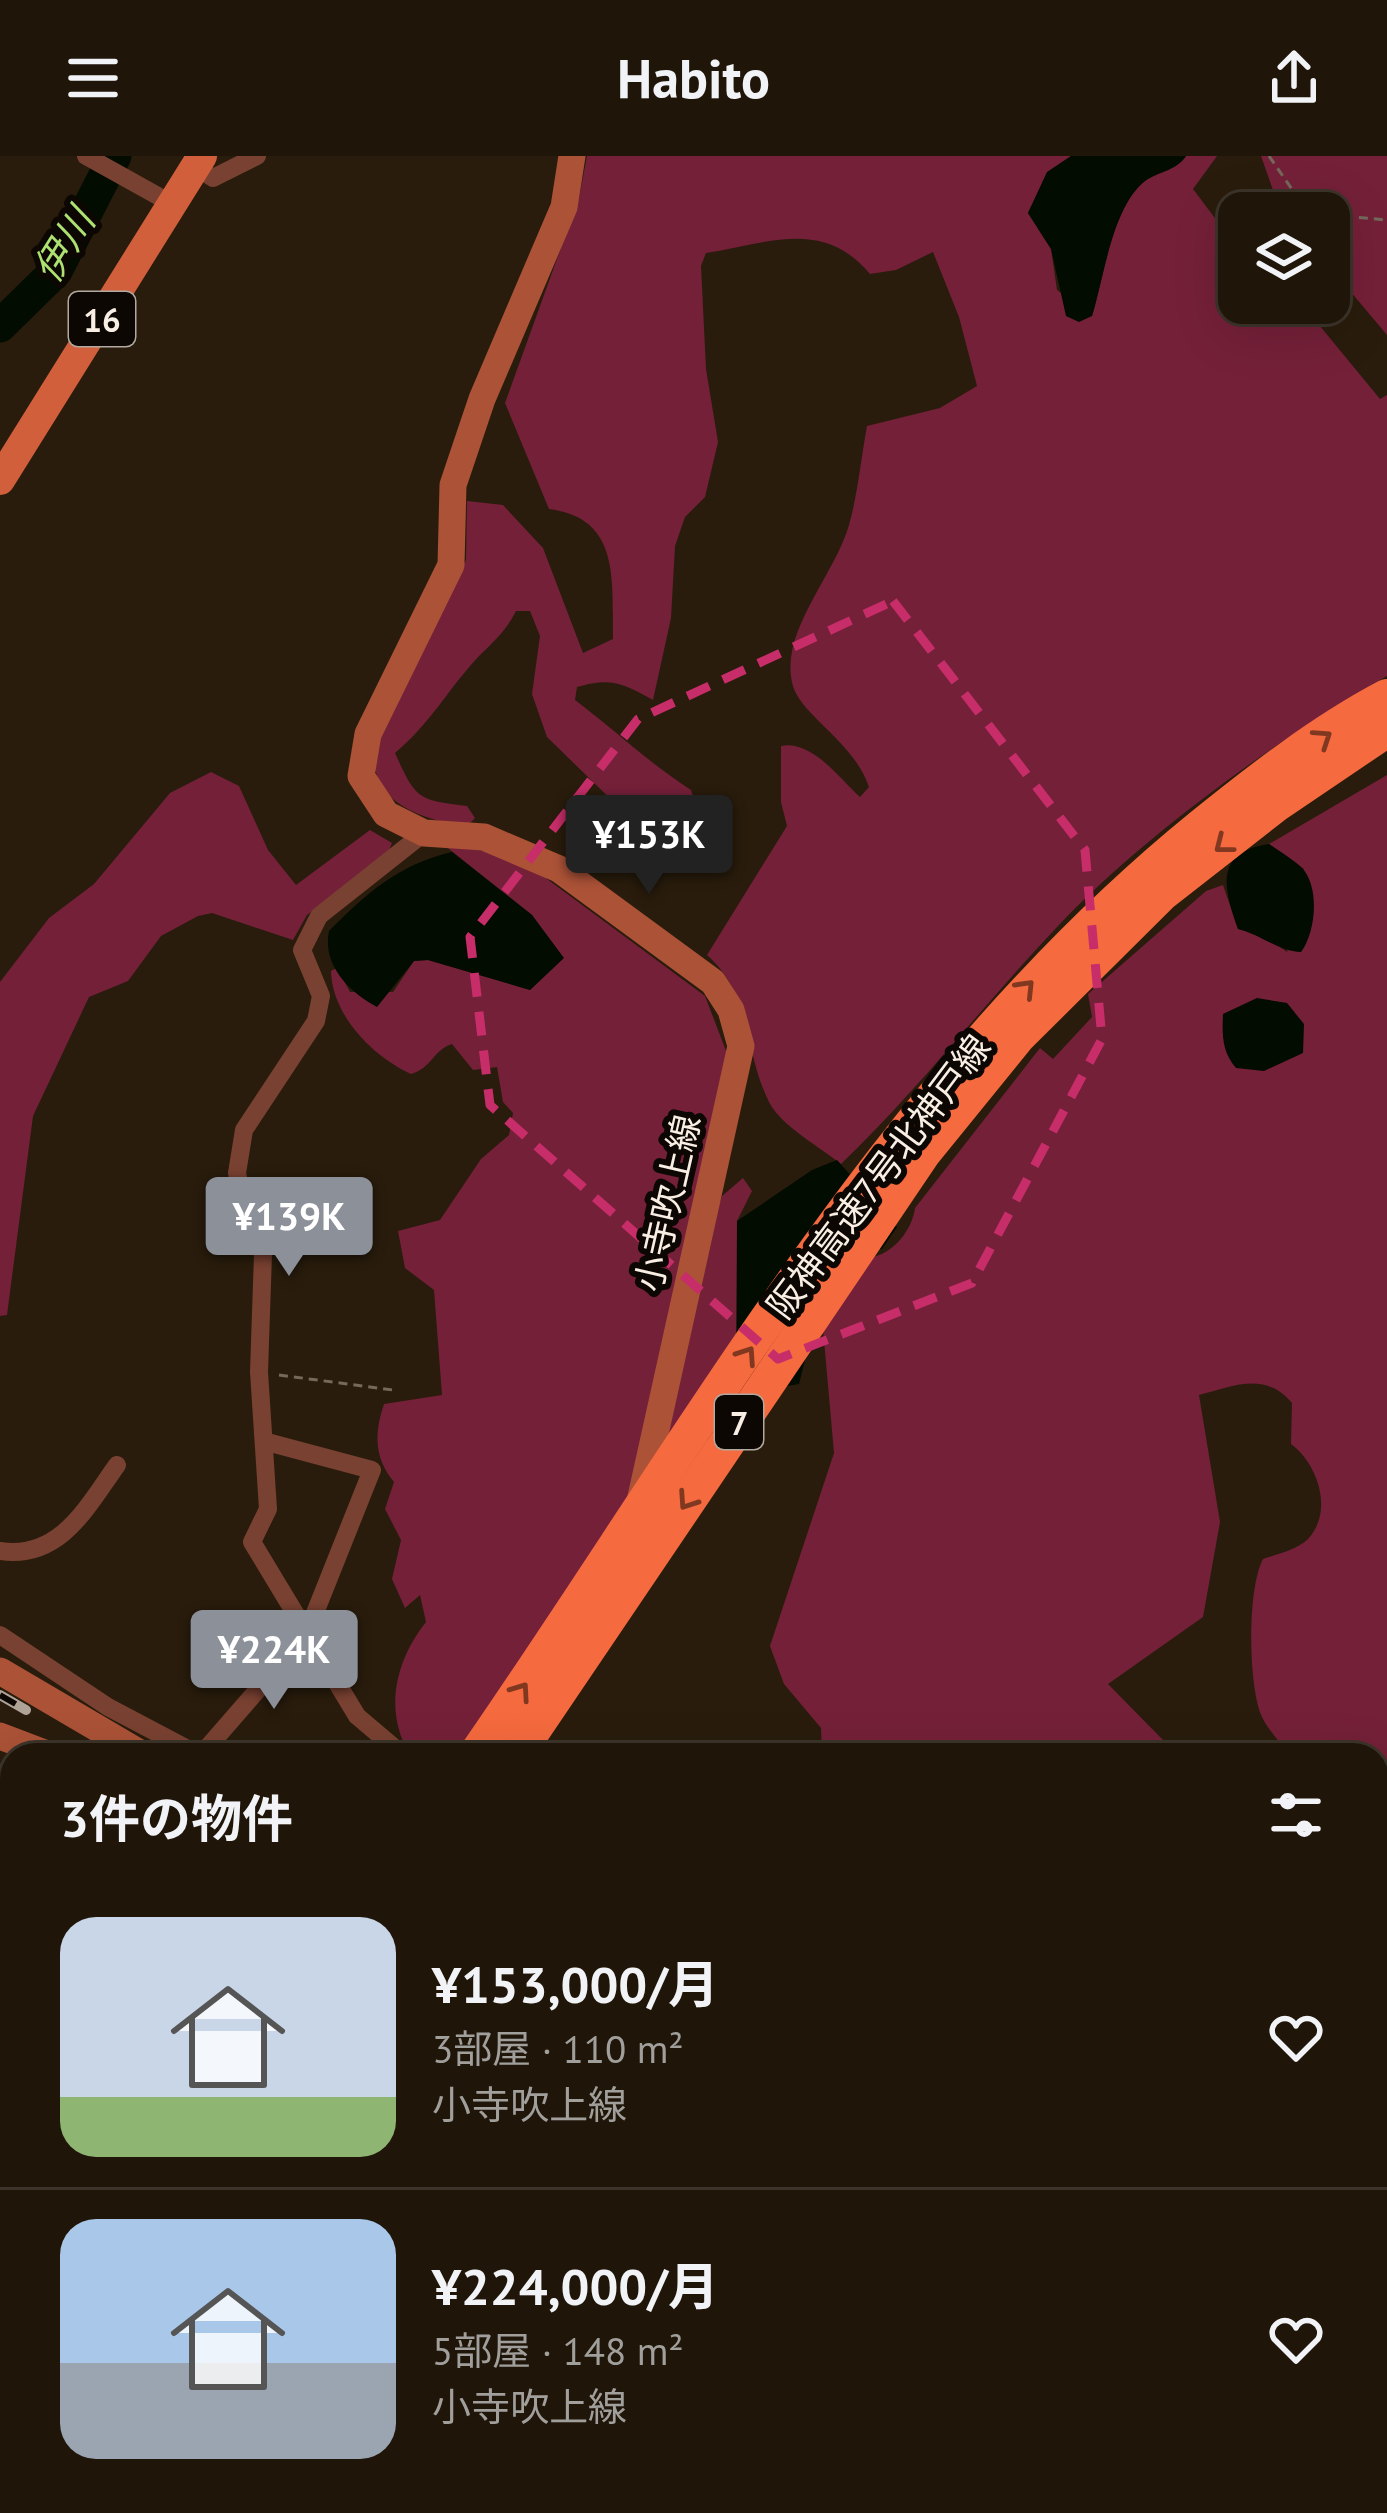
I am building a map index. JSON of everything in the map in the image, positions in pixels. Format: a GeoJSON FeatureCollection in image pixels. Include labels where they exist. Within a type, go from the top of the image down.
{"type":"FeatureCollection","features":[{"type":"Feature","properties":{"kind":"highway","name":"阪神高速7号北神戸線"},"geometry":{"type":"LineString","coordinates":[[524,1743],[959,1086],[1064,948],[1143,874],[1257,782],[1387,697]]}},
{"type":"Feature","properties":{"kind":"highway","name":"阪神高速7号北神戸線"},"geometry":{"type":"LineString","coordinates":[[484,1743],[839,1220],[959,1086],[1018,1036],[1162,893],[1276,804],[1387,729]]}},
{"type":"Feature","properties":{"kind":"main road","name":"16"},"geometry":{"type":"LineString","coordinates":[[0,480],[162,198],[199,162]]}},
{"type":"Feature","properties":{"kind":"street"},"geometry":{"type":"LineString","coordinates":[[86,156],[162,198]]}},
{"type":"Feature","properties":{"kind":"street"},"geometry":{"type":"LineString","coordinates":[[199,162],[213,178],[256,156]]}},
{"type":"Feature","properties":{"kind":"street"},"geometry":{"type":"LineString","coordinates":[[389,1743],[357,1716],[252,1542],[268,1509],[259,1372],[263,1254],[245,1211],[237,1173],[244,1130],[316,1021],[321,996],[302,950],[320,916],[424,833],[386,814],[361,776],[368,734],[451,565],[453,485],[482,400],[564,207],[572,156]]}},
{"type":"Feature","properties":{"kind":"street","name":"小寺吹上線"},"geometry":{"type":"LineString","coordinates":[[424,833],[484,837],[559,869],[713,982],[731,1010],[741,1046],[631,1536],[539,1743]]}},
{"type":"Feature","properties":{"kind":"street"},"geometry":{"type":"LineString","coordinates":[[211,1743],[307,1633],[372,1470],[267,1442]]}},
{"type":"Feature","properties":{"kind":"street"},"geometry":{"type":"LineString","coordinates":[[0,1551],[18,1554],[66,1536],[117,1465]]}},
{"type":"Feature","properties":{"kind":"street"},"geometry":{"type":"LineString","coordinates":[[0,1635],[108,1707],[177,1743]]}},
{"type":"Feature","properties":{"kind":"street"},"geometry":{"type":"LineString","coordinates":[[0,1667],[122,1743]]}},
{"type":"Feature","properties":{"kind":"path"},"geometry":{"type":"LineString","coordinates":[[1269,156],[1294,192]]}},
{"type":"Feature","properties":{"kind":"path"},"geometry":{"type":"LineString","coordinates":[[1350,217],[1387,220]]}},
{"type":"Feature","properties":{"kind":"path"},"geometry":{"type":"LineString","coordinates":[[259,1372],[393,1390]]}},
{"type":"Feature","properties":{"kind":"highlighted area"},"geometry":{"type":"Polygon","coordinates":[[[893,601],[1085,850],[1102,1039],[972,1283],[778,1359],[490,1105],[470,937],[638,719],[893,601]]]}},
{"type":"Feature","properties":{"kind":"shaded area"},"geometry":{"type":"Polygon","coordinates":[[[587,156],[1071,156],[1047,173],[1028,213],[1051,249],[1057,290],[1092,316],[1117,225],[1134,193],[1186,156],[1217,156],[1193,189],[1218,222],[1218,324],[1318,324],[1380,399],[1387,395],[1387,676],[1258,758],[1130,857],[1058,926],[841,1164],[774,1111],[740,1006],[722,971],[707,955],[787,826],[781,802],[781,746],[814,754],[860,797],[869,787],[852,756],[798,697],[790,666],[800,625],[849,525],[867,426],[940,408],[977,386],[959,317],[933,252],[896,270],[870,274],[852,257],[814,240],[773,240],[706,253],[701,266],[706,369],[718,442],[705,497],[685,517],[675,546],[671,618],[653,700],[625,686],[599,682],[577,687],[575,700],[691,790],[696,805],[671,822],[628,816],[547,737],[532,694],[540,636],[530,611],[516,611],[395,753],[420,794],[467,806],[475,818],[465,828],[397,802],[378,777],[373,759],[372,737],[466,560],[467,501],[503,505],[543,548],[583,653],[613,639],[611,575],[601,539],[572,515],[549,509],[505,403],[579,198],[587,156]]]}},
{"type":"Feature","properties":{"kind":"shaded area"},"geometry":{"type":"Polygon","coordinates":[[[1071,156],[1186,156],[1145,181],[1124,208],[1092,316],[1079,322],[1066,316],[1051,249],[1028,213],[1047,172],[1071,156]]]}},
{"type":"Feature","properties":{"kind":"shaded area"},"geometry":{"type":"Polygon","coordinates":[[[1261,156],[1387,156],[1387,335],[1350,291],[1350,192],[1274,192],[1261,156]]]}},
{"type":"Feature","properties":{"kind":"shaded area"},"geometry":{"type":"Polygon","coordinates":[[[211,772],[239,786],[268,850],[296,885],[370,830],[392,843],[387,855],[307,915],[293,940],[212,913],[198,916],[161,936],[128,981],[89,997],[33,1116],[7,1315],[0,1316],[0,982],[49,918],[94,884],[170,793],[211,772]]]}},
{"type":"Feature","properties":{"kind":"shaded area"},"geometry":{"type":"Polygon","coordinates":[[[1387,775],[1387,1743],[1281,1743],[1257,1703],[1251,1638],[1258,1573],[1263,1559],[1308,1539],[1316,1528],[1321,1502],[1309,1463],[1291,1444],[1292,1403],[1271,1387],[1248,1384],[1199,1395],[1220,1522],[1203,1617],[1108,1684],[1171,1743],[822,1743],[821,1728],[784,1684],[770,1646],[834,1453],[823,1329],[872,1257],[901,1239],[915,1208],[1040,1048],[1053,1059],[1092,1017],[1088,994],[1206,891],[1223,885],[1238,929],[1264,935],[1287,952],[1304,869],[1269,844],[1387,775]]]}},
{"type":"Feature","properties":{"kind":"shaded area"},"geometry":{"type":"Polygon","coordinates":[[[1269,844],[1302,868],[1312,886],[1313,922],[1301,952],[1238,929],[1233,914],[1227,887],[1231,864],[1251,848],[1269,844]]]}},
{"type":"Feature","properties":{"kind":"shaded area"},"geometry":{"type":"Polygon","coordinates":[[[444,845],[488,849],[543,876],[705,996],[728,1056],[633,1496],[469,1743],[404,1743],[397,1721],[397,1686],[407,1652],[426,1622],[420,1595],[405,1608],[392,1579],[401,1540],[385,1509],[394,1482],[379,1454],[377,1435],[384,1404],[442,1395],[434,1290],[405,1268],[398,1231],[440,1220],[481,1159],[509,1135],[513,1113],[503,1102],[497,1067],[473,1070],[452,1044],[411,1074],[382,1056],[346,1018],[331,971],[337,968],[350,992],[393,992],[414,961],[428,960],[530,990],[563,958],[532,915],[444,845]]]}},
{"type":"Feature","properties":{"kind":"shaded area"},"geometry":{"type":"Polygon","coordinates":[[[452,852],[532,915],[564,958],[530,990],[428,960],[414,961],[377,1007],[340,976],[330,955],[329,931],[385,882],[415,864],[452,852]]]}},
{"type":"Feature","properties":{"kind":"shaded area"},"geometry":{"type":"Polygon","coordinates":[[[1257,998],[1287,1003],[1304,1024],[1303,1053],[1264,1071],[1236,1068],[1223,1036],[1223,1014],[1257,998]]]}},
{"type":"Feature","properties":{"kind":"shaded area"},"geometry":{"type":"Polygon","coordinates":[[[837,1160],[897,1227],[882,1249],[857,1251],[816,1316],[799,1384],[736,1395],[737,1221],[812,1170],[837,1160]]]}},
{"type":"Feature","properties":{"kind":"shaded area"},"geometry":{"type":"Polygon","coordinates":[[[743,1178],[752,1191],[737,1221],[737,1339],[660,1458],[702,1252],[722,1196],[743,1178]]]}},
{"type":"Feature","properties":{"kind":"waterway","name":"伊川"},"geometry":{"type":"LineString","coordinates":[[0,326],[56,271],[115,156]]}},
{"type":"Feature","properties":{"kind":"railway"},"geometry":{"type":"LineString","coordinates":[[0,1695],[26,1710]]}}]}
